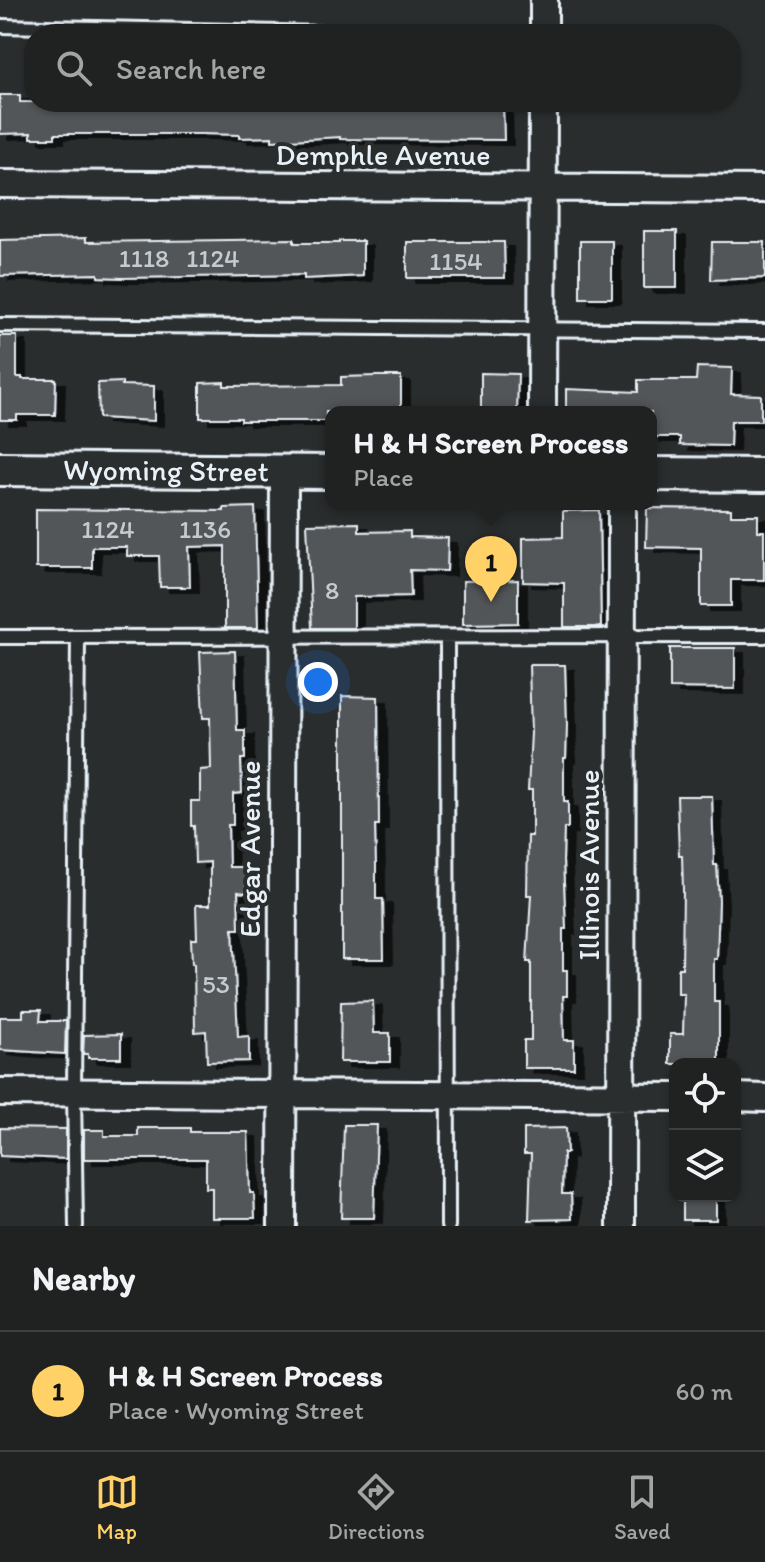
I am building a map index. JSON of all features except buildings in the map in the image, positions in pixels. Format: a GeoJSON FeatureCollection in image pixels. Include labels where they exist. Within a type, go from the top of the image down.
{"type":"FeatureCollection","features":[{"type":"Feature","properties":{"kind":"street"},"geometry":{"type":"LineString","coordinates":[[544,0],[544,24]]}},
{"type":"Feature","properties":{"kind":"street"},"geometry":{"type":"LineString","coordinates":[[542,406],[543,112]]}},
{"type":"Feature","properties":{"kind":"street","name":"Demphle Avenue"},"geometry":{"type":"LineString","coordinates":[[0,184],[765,189]]}},
{"type":"Feature","properties":{"kind":"street","name":"Wyoming Street"},"geometry":{"type":"LineString","coordinates":[[0,469],[325,472]]}},
{"type":"Feature","properties":{"kind":"street","name":"Edgar Avenue"},"geometry":{"type":"LineString","coordinates":[[282,1226],[284,471]]}},
{"type":"Feature","properties":{"kind":"street"},"geometry":{"type":"LineString","coordinates":[[657,474],[765,475]]}},
{"type":"Feature","properties":{"kind":"street","name":"Illinois Avenue"},"geometry":{"type":"LineString","coordinates":[[621,1226],[622,510]]}},
{"type":"Feature","properties":{"kind":"street"},"geometry":{"type":"LineString","coordinates":[[0,1092],[669,1097]]}},
{"type":"Feature","properties":{"kind":"street"},"geometry":{"type":"LineString","coordinates":[[741,1097],[765,1098]]}},
{"type":"Feature","properties":{"kind":"lane"},"geometry":{"type":"LineString","coordinates":[[0,26],[24,27]]}},
{"type":"Feature","properties":{"kind":"lane"},"geometry":{"type":"LineString","coordinates":[[0,325],[765,331]]}},
{"type":"Feature","properties":{"kind":"lane"},"geometry":{"type":"LineString","coordinates":[[0,637],[765,636]]}},
{"type":"Feature","properties":{"kind":"lane"},"geometry":{"type":"LineString","coordinates":[[76,1226],[74,1092],[78,637]]}},
{"type":"Feature","properties":{"kind":"lane"},"geometry":{"type":"LineString","coordinates":[[447,637],[448,1226]]}},
{"type":"Feature","properties":{"kind":"place","name":"H & H Screen Process"},"geometry":{"type":"Point","coordinates":[491,602]}}]}
